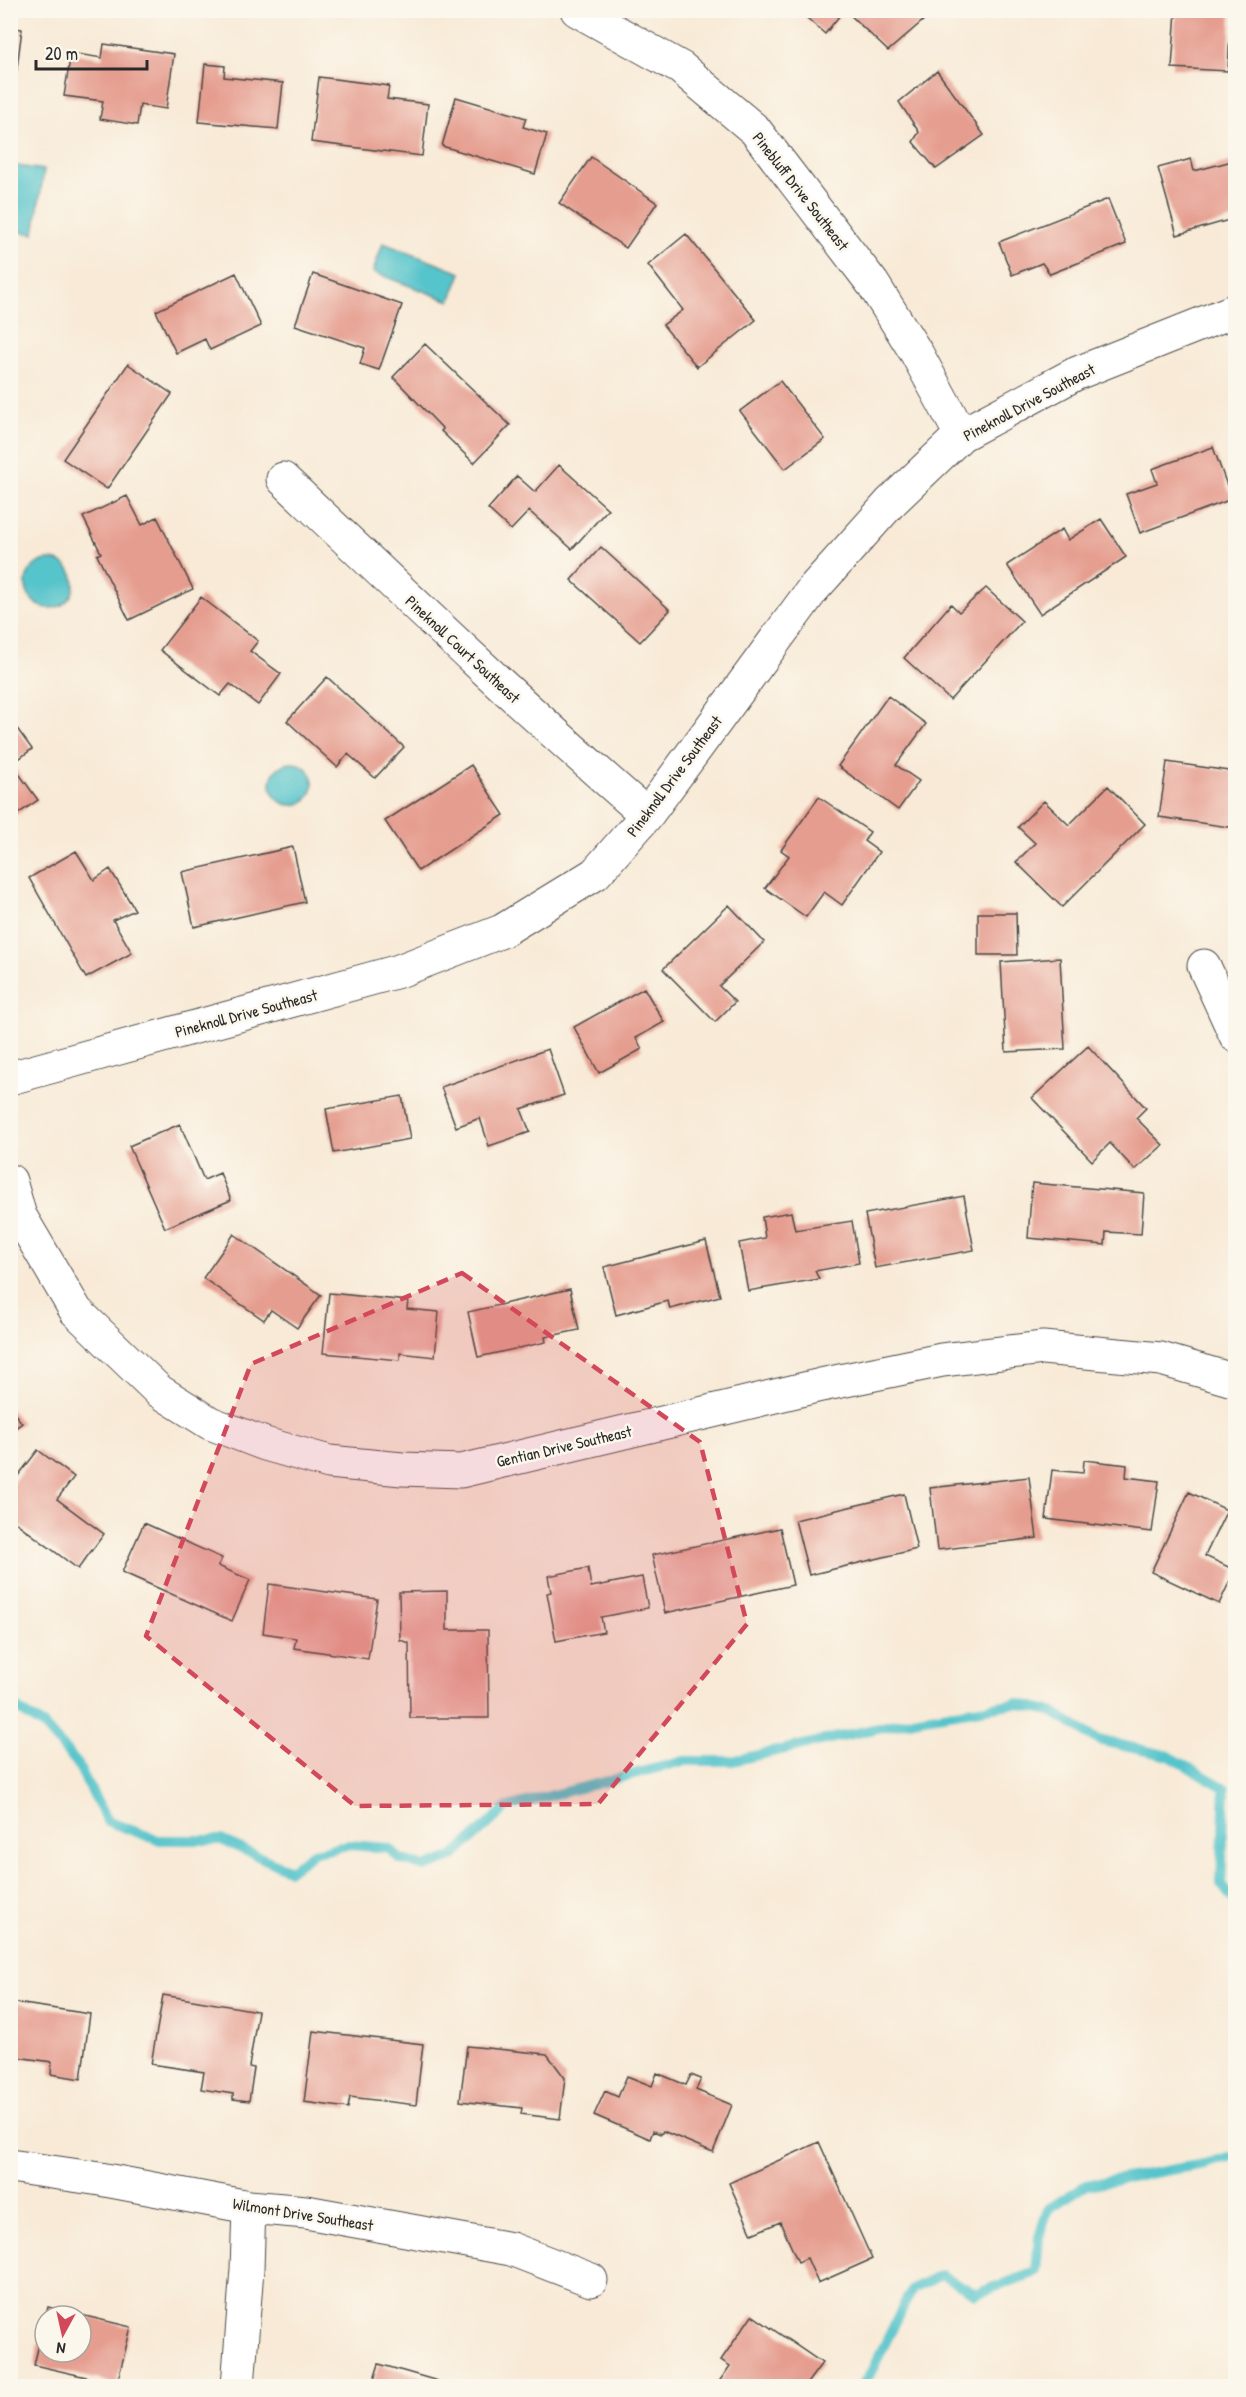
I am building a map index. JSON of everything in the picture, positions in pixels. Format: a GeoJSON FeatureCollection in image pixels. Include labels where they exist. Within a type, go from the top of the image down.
{"type":"FeatureCollection","features":[{"type":"Feature","properties":{"kind":"street","name":"Pinebluff Drive Southeast"},"geometry":{"type":"LineString","coordinates":[[577,10],[681,68],[755,130],[873,284],[917,354],[961,435]]}},
{"type":"Feature","properties":{"kind":"street","name":"Pineknoll Drive Southeast"},"geometry":{"type":"LineString","coordinates":[[10,1078],[399,971],[502,931],[595,874],[647,815],[813,589],[890,502],[961,435],[1075,375],[1236,310]]}},
{"type":"Feature","properties":{"kind":"street","name":"Pineknoll Court Southeast"},"geometry":{"type":"LineString","coordinates":[[283,479],[409,600],[579,756],[647,815]]}},
{"type":"Feature","properties":{"kind":"street"},"geometry":{"type":"LineString","coordinates":[[1204,966],[1236,1036]]}},
{"type":"Feature","properties":{"kind":"street","name":"Gentian Drive Southeast"},"geometry":{"type":"LineString","coordinates":[[10,1181],[20,1216],[76,1311],[159,1391],[210,1423],[265,1444],[329,1462],[402,1469],[461,1471],[942,1360],[1044,1348],[1161,1359],[1236,1381]]}},
{"type":"Feature","properties":{"kind":"street","name":"Wilmont Drive Southeast"},"geometry":{"type":"LineString","coordinates":[[10,2166],[100,2179],[249,2207],[306,2212],[511,2249],[591,2280]]}},
{"type":"Feature","properties":{"kind":"street"},"geometry":{"type":"LineString","coordinates":[[238,2386],[248,2269],[249,2207]]}},
{"type":"Feature","properties":{"kind":"highlighted area"},"geometry":{"type":"Polygon","coordinates":[[[462,1273],[700,1442],[747,1624],[598,1804],[355,1806],[146,1636],[251,1364],[462,1273]]]}},
{"type":"Feature","properties":{"kind":"water"},"geometry":{"type":"Polygon","coordinates":[[[10,165],[44,170],[34,234],[11,230],[10,165]]]}},
{"type":"Feature","properties":{"kind":"water"},"geometry":{"type":"Polygon","coordinates":[[[383,243],[461,273],[450,301],[373,272],[383,243]]]}},
{"type":"Feature","properties":{"kind":"water"},"geometry":{"type":"Polygon","coordinates":[[[45,560],[55,560],[70,570],[74,584],[70,598],[64,604],[55,608],[45,608],[30,598],[26,589],[26,579],[36,564],[45,560]]]}},
{"type":"Feature","properties":{"kind":"water"},"geometry":{"type":"Polygon","coordinates":[[[292,763],[300,764],[307,769],[312,776],[312,792],[307,799],[300,804],[292,805],[284,804],[277,799],[272,792],[271,784],[272,776],[277,769],[284,764],[292,763]]]}},
{"type":"Feature","properties":{"kind":"building"},"geometry":{"type":"Polygon","coordinates":[[[798,10],[844,10],[825,34],[798,10]]]}},
{"type":"Feature","properties":{"kind":"building"},"geometry":{"type":"Polygon","coordinates":[[[845,10],[916,10],[925,19],[888,51],[845,10]]]}},
{"type":"Feature","properties":{"kind":"building"},"geometry":{"type":"Polygon","coordinates":[[[1176,10],[1236,10],[1236,13],[1231,13],[1228,71],[1172,68],[1176,10]]]}},
{"type":"Feature","properties":{"kind":"building"},"geometry":{"type":"Polygon","coordinates":[[[10,27],[22,29],[14,91],[10,90],[10,27]]]}},
{"type":"Feature","properties":{"kind":"building"},"geometry":{"type":"Polygon","coordinates":[[[104,44],[174,54],[166,109],[140,105],[137,125],[100,119],[103,101],[64,96],[71,53],[102,58],[104,44]]]}},
{"type":"Feature","properties":{"kind":"building"},"geometry":{"type":"Polygon","coordinates":[[[205,64],[225,66],[224,77],[283,83],[278,129],[199,122],[205,64]]]}},
{"type":"Feature","properties":{"kind":"building"},"geometry":{"type":"Polygon","coordinates":[[[937,71],[984,135],[936,169],[913,142],[919,132],[899,102],[937,71]]]}},
{"type":"Feature","properties":{"kind":"building"},"geometry":{"type":"Polygon","coordinates":[[[319,77],[389,86],[387,99],[428,104],[422,156],[311,142],[319,77]]]}},
{"type":"Feature","properties":{"kind":"building"},"geometry":{"type":"Polygon","coordinates":[[[456,97],[526,118],[523,127],[547,134],[535,174],[442,146],[456,97]]]}},
{"type":"Feature","properties":{"kind":"building"},"geometry":{"type":"Polygon","coordinates":[[[591,157],[657,203],[626,248],[559,203],[591,157]]]}},
{"type":"Feature","properties":{"kind":"building"},"geometry":{"type":"Polygon","coordinates":[[[1191,159],[1194,171],[1236,160],[1236,218],[1177,235],[1158,168],[1191,159]]]}},
{"type":"Feature","properties":{"kind":"building"},"geometry":{"type":"Polygon","coordinates":[[[1108,199],[1126,244],[1050,274],[1042,263],[1012,275],[999,242],[1108,199]]]}},
{"type":"Feature","properties":{"kind":"building"},"geometry":{"type":"Polygon","coordinates":[[[686,234],[756,320],[697,367],[663,325],[683,310],[648,265],[686,234]]]}},
{"type":"Feature","properties":{"kind":"building"},"geometry":{"type":"Polygon","coordinates":[[[236,273],[261,326],[210,350],[205,339],[176,353],[156,311],[236,273]]]}},
{"type":"Feature","properties":{"kind":"building"},"geometry":{"type":"Polygon","coordinates":[[[313,274],[402,305],[379,370],[360,364],[365,348],[295,325],[313,274]]]}},
{"type":"Feature","properties":{"kind":"building"},"geometry":{"type":"Polygon","coordinates":[[[425,344],[510,425],[474,463],[441,431],[443,429],[393,377],[425,344]]]}},
{"type":"Feature","properties":{"kind":"building"},"geometry":{"type":"Polygon","coordinates":[[[128,364],[172,394],[107,489],[63,459],[128,364]]]}},
{"type":"Feature","properties":{"kind":"building"},"geometry":{"type":"Polygon","coordinates":[[[780,381],[825,439],[785,469],[740,411],[780,381]]]}},
{"type":"Feature","properties":{"kind":"building"},"geometry":{"type":"Polygon","coordinates":[[[1213,447],[1232,499],[1140,533],[1126,494],[1157,483],[1152,469],[1213,447]]]}},
{"type":"Feature","properties":{"kind":"building"},"geometry":{"type":"Polygon","coordinates":[[[559,465],[608,509],[572,549],[529,511],[511,530],[488,509],[517,476],[535,492],[559,465]]]}},
{"type":"Feature","properties":{"kind":"building"},"geometry":{"type":"Polygon","coordinates":[[[127,496],[142,525],[157,517],[193,589],[129,620],[97,555],[101,553],[83,517],[127,496]]]}},
{"type":"Feature","properties":{"kind":"building"},"geometry":{"type":"Polygon","coordinates":[[[1101,519],[1126,557],[1040,614],[1007,565],[1062,529],[1068,540],[1101,519]]]}},
{"type":"Feature","properties":{"kind":"building"},"geometry":{"type":"Polygon","coordinates":[[[601,547],[670,610],[640,642],[571,580],[601,547]]]}},
{"type":"Feature","properties":{"kind":"building"},"geometry":{"type":"Polygon","coordinates":[[[986,588],[1022,621],[950,700],[904,658],[951,604],[959,612],[986,588]]]}},
{"type":"Feature","properties":{"kind":"building"},"geometry":{"type":"Polygon","coordinates":[[[201,597],[258,641],[250,651],[281,674],[258,705],[230,684],[220,696],[160,650],[201,597]]]}},
{"type":"Feature","properties":{"kind":"building"},"geometry":{"type":"Polygon","coordinates":[[[327,677],[404,747],[375,778],[348,754],[337,767],[287,721],[327,677]]]}},
{"type":"Feature","properties":{"kind":"building"},"geometry":{"type":"Polygon","coordinates":[[[888,696],[926,724],[896,765],[919,781],[898,810],[838,766],[888,696]]]}},
{"type":"Feature","properties":{"kind":"building"},"geometry":{"type":"Polygon","coordinates":[[[13,723],[32,749],[12,764],[38,800],[10,819],[10,724],[13,723]]]}},
{"type":"Feature","properties":{"kind":"building"},"geometry":{"type":"Polygon","coordinates":[[[1167,762],[1236,772],[1236,828],[1159,817],[1167,762]]]}},
{"type":"Feature","properties":{"kind":"building"},"geometry":{"type":"Polygon","coordinates":[[[471,765],[504,815],[418,871],[385,821],[471,765]]]}},
{"type":"Feature","properties":{"kind":"building"},"geometry":{"type":"Polygon","coordinates":[[[1108,786],[1145,824],[1062,907],[1016,862],[1035,843],[1018,827],[1044,801],[1069,825],[1108,786]]]}},
{"type":"Feature","properties":{"kind":"building"},"geometry":{"type":"Polygon","coordinates":[[[819,797],[870,832],[864,841],[879,852],[842,905],[824,892],[806,917],[765,888],[789,856],[781,850],[819,797]]]}},
{"type":"Feature","properties":{"kind":"building"},"geometry":{"type":"Polygon","coordinates":[[[293,847],[305,902],[194,927],[182,872],[293,847]]]}},
{"type":"Feature","properties":{"kind":"building"},"geometry":{"type":"Polygon","coordinates":[[[76,851],[94,880],[110,869],[135,910],[113,920],[132,953],[86,978],[29,878],[76,851]]]}},
{"type":"Feature","properties":{"kind":"building"},"geometry":{"type":"Polygon","coordinates":[[[729,905],[764,942],[719,986],[735,1002],[715,1022],[663,969],[729,905]]]}},
{"type":"Feature","properties":{"kind":"building"},"geometry":{"type":"Polygon","coordinates":[[[978,913],[1016,913],[1017,955],[978,955],[978,913]]]}},
{"type":"Feature","properties":{"kind":"building"},"geometry":{"type":"Polygon","coordinates":[[[1060,958],[1065,1049],[1006,1052],[1001,962],[1060,958]]]}},
{"type":"Feature","properties":{"kind":"building"},"geometry":{"type":"Polygon","coordinates":[[[644,988],[664,1022],[636,1038],[642,1049],[599,1073],[574,1027],[644,988]]]}},
{"type":"Feature","properties":{"kind":"building"},"geometry":{"type":"Polygon","coordinates":[[[1088,1046],[1146,1108],[1136,1118],[1163,1145],[1135,1170],[1110,1143],[1092,1161],[1032,1098],[1088,1046]]]}},
{"type":"Feature","properties":{"kind":"building"},"geometry":{"type":"Polygon","coordinates":[[[548,1049],[564,1095],[521,1109],[530,1132],[489,1146],[480,1118],[456,1127],[441,1087],[548,1049]]]}},
{"type":"Feature","properties":{"kind":"building"},"geometry":{"type":"Polygon","coordinates":[[[402,1096],[410,1139],[334,1153],[326,1109],[402,1096]]]}},
{"type":"Feature","properties":{"kind":"building"},"geometry":{"type":"Polygon","coordinates":[[[180,1124],[204,1180],[220,1173],[231,1200],[165,1228],[129,1146],[180,1124]]]}},
{"type":"Feature","properties":{"kind":"building"},"geometry":{"type":"Polygon","coordinates":[[[1032,1183],[1144,1193],[1141,1234],[1106,1232],[1105,1245],[1028,1238],[1032,1183]]]}},
{"type":"Feature","properties":{"kind":"building"},"geometry":{"type":"Polygon","coordinates":[[[964,1196],[974,1250],[875,1268],[865,1214],[964,1196]]]}},
{"type":"Feature","properties":{"kind":"building"},"geometry":{"type":"Polygon","coordinates":[[[791,1212],[795,1230],[852,1221],[859,1263],[815,1271],[819,1279],[748,1291],[739,1243],[765,1238],[762,1217],[791,1212]]]}},
{"type":"Feature","properties":{"kind":"building"},"geometry":{"type":"Polygon","coordinates":[[[234,1234],[321,1295],[297,1328],[271,1310],[264,1320],[203,1278],[234,1234]]]}},
{"type":"Feature","properties":{"kind":"building"},"geometry":{"type":"Polygon","coordinates":[[[706,1241],[720,1296],[670,1309],[668,1301],[616,1315],[604,1267],[706,1241]]]}},
{"type":"Feature","properties":{"kind":"building"},"geometry":{"type":"Polygon","coordinates":[[[570,1289],[579,1330],[545,1337],[546,1342],[478,1357],[468,1312],[570,1289]]]}},
{"type":"Feature","properties":{"kind":"building"},"geometry":{"type":"Polygon","coordinates":[[[329,1293],[408,1301],[407,1309],[439,1312],[435,1357],[400,1353],[400,1360],[323,1353],[329,1293]]]}},
{"type":"Feature","properties":{"kind":"building"},"geometry":{"type":"Polygon","coordinates":[[[10,1408],[22,1423],[10,1432],[10,1408]]]}},
{"type":"Feature","properties":{"kind":"building"},"geometry":{"type":"Polygon","coordinates":[[[38,1450],[74,1477],[57,1499],[104,1534],[78,1569],[10,1518],[10,1486],[38,1450]]]}},
{"type":"Feature","properties":{"kind":"building"},"geometry":{"type":"Polygon","coordinates":[[[1084,1460],[1127,1465],[1126,1477],[1159,1481],[1152,1532],[1046,1519],[1052,1470],[1083,1473],[1084,1460]]]}},
{"type":"Feature","properties":{"kind":"building"},"geometry":{"type":"Polygon","coordinates":[[[1029,1477],[1037,1538],[937,1550],[930,1488],[1029,1477]]]}},
{"type":"Feature","properties":{"kind":"building"},"geometry":{"type":"Polygon","coordinates":[[[1189,1492],[1227,1510],[1205,1556],[1235,1570],[1219,1604],[1151,1572],[1189,1492]]]}},
{"type":"Feature","properties":{"kind":"building"},"geometry":{"type":"Polygon","coordinates":[[[904,1494],[917,1549],[809,1575],[795,1520],[904,1494]]]}},
{"type":"Feature","properties":{"kind":"building"},"geometry":{"type":"Polygon","coordinates":[[[144,1523],[222,1558],[218,1566],[250,1580],[232,1621],[122,1572],[144,1523]]]}},
{"type":"Feature","properties":{"kind":"building"},"geometry":{"type":"Polygon","coordinates":[[[780,1528],[793,1585],[665,1613],[652,1555],[780,1528]]]}},
{"type":"Feature","properties":{"kind":"building"},"geometry":{"type":"Polygon","coordinates":[[[588,1568],[591,1587],[642,1577],[648,1608],[601,1617],[604,1632],[556,1641],[547,1593],[551,1592],[548,1576],[588,1568]]]}},
{"type":"Feature","properties":{"kind":"building"},"geometry":{"type":"Polygon","coordinates":[[[269,1584],[377,1599],[368,1659],[294,1648],[296,1638],[263,1633],[269,1584]]]}},
{"type":"Feature","properties":{"kind":"building"},"geometry":{"type":"Polygon","coordinates":[[[447,1591],[447,1630],[488,1630],[489,1718],[410,1718],[409,1643],[400,1640],[399,1592],[447,1591]]]}},
{"type":"Feature","properties":{"kind":"building"},"geometry":{"type":"Polygon","coordinates":[[[163,1995],[258,2011],[249,2067],[254,2068],[249,2101],[233,2099],[233,2094],[201,2089],[204,2072],[151,2064],[163,1995]]]}},
{"type":"Feature","properties":{"kind":"building"},"geometry":{"type":"Polygon","coordinates":[[[10,2002],[90,2014],[81,2079],[51,2074],[52,2062],[10,2056],[10,2002]]]}},
{"type":"Feature","properties":{"kind":"building"},"geometry":{"type":"Polygon","coordinates":[[[313,2031],[423,2044],[416,2105],[350,2097],[348,2108],[304,2102],[313,2031]]]}},
{"type":"Feature","properties":{"kind":"building"},"geometry":{"type":"Polygon","coordinates":[[[467,2046],[547,2054],[565,2078],[560,2119],[521,2114],[522,2108],[460,2101],[467,2046]]]}},
{"type":"Feature","properties":{"kind":"building"},"geometry":{"type":"Polygon","coordinates":[[[657,2073],[686,2085],[691,2075],[701,2079],[696,2090],[732,2105],[713,2152],[663,2131],[661,2134],[653,2131],[650,2139],[594,2115],[605,2091],[618,2097],[627,2076],[652,2086],[657,2073]]]}},
{"type":"Feature","properties":{"kind":"building"},"geometry":{"type":"Polygon","coordinates":[[[819,2142],[872,2259],[818,2283],[807,2258],[798,2262],[780,2222],[752,2234],[729,2183],[819,2142]]]}},
{"type":"Feature","properties":{"kind":"building"},"geometry":{"type":"Polygon","coordinates":[[[752,2315],[822,2363],[805,2386],[716,2386],[730,2366],[721,2360],[752,2315]]]}},
{"type":"Feature","properties":{"kind":"building"},"geometry":{"type":"Polygon","coordinates":[[[93,2318],[131,2327],[117,2384],[34,2365],[93,2364],[93,2318]]]}},
{"type":"Feature","properties":{"kind":"building"},"geometry":{"type":"Polygon","coordinates":[[[379,2364],[438,2381],[436,2386],[372,2386],[379,2364]]]}},
{"type":"Feature","properties":{"kind":"waterway"},"geometry":{"type":"LineString","coordinates":[[10,1704],[44,1726],[77,1763],[107,1821],[158,1840],[221,1840],[290,1870],[313,1853],[348,1845],[388,1848],[400,1859],[425,1867],[452,1857],[507,1807],[684,1761],[732,1761],[918,1719],[1017,1703],[1053,1712],[1098,1740],[1169,1756],[1225,1788],[1221,1884],[1236,1903]]}},
{"type":"Feature","properties":{"kind":"waterway"},"geometry":{"type":"LineString","coordinates":[[861,2386],[869,2376],[912,2289],[941,2275],[976,2294],[1036,2272],[1039,2237],[1048,2209],[1086,2185],[1204,2164],[1236,2155]]}}]}
